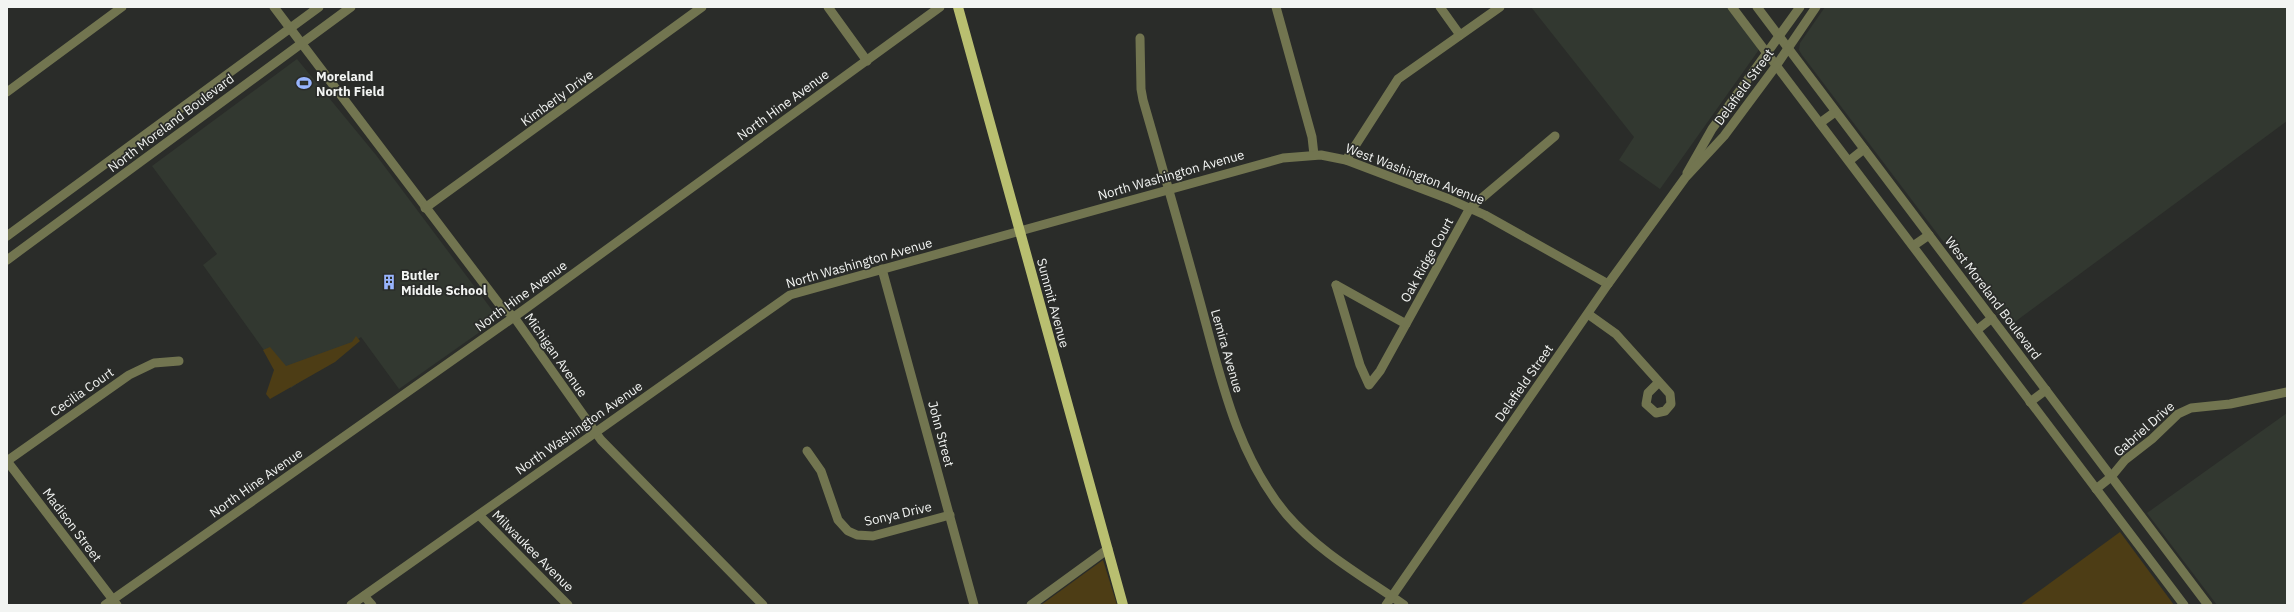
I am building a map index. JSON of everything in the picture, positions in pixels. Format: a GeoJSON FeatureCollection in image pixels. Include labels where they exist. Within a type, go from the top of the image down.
{"type":"FeatureCollection","features":[{"type":"Feature","properties":{"kind":"main road","name":"Summit Avenue"},"geometry":{"type":"LineString","coordinates":[[958,7],[1123,605]]}},
{"type":"Feature","properties":{"kind":"street"},"geometry":{"type":"LineString","coordinates":[[7,92],[122,7]]}},
{"type":"Feature","properties":{"kind":"street","name":"Michigan Avenue"},"geometry":{"type":"LineString","coordinates":[[274,7],[500,305],[514,317],[595,432],[763,605]]}},
{"type":"Feature","properties":{"kind":"street","name":"North Moreland Boulevard"},"geometry":{"type":"LineString","coordinates":[[7,236],[320,7]]}},
{"type":"Feature","properties":{"kind":"street","name":"Kimberly Drive"},"geometry":{"type":"LineString","coordinates":[[425,208],[702,7]]}},
{"type":"Feature","properties":{"kind":"street"},"geometry":{"type":"LineString","coordinates":[[828,7],[867,60]]}},
{"type":"Feature","properties":{"kind":"street","name":"North Hine Avenue"},"geometry":{"type":"LineString","coordinates":[[112,603],[514,317],[940,7]]}},
{"type":"Feature","properties":{"kind":"street"},"geometry":{"type":"LineString","coordinates":[[1276,7],[1312,137],[1314,155]]}},
{"type":"Feature","properties":{"kind":"street"},"geometry":{"type":"LineString","coordinates":[[1440,7],[1460,35]]}},
{"type":"Feature","properties":{"kind":"street"},"geometry":{"type":"LineString","coordinates":[[1346,160],[1398,79],[1500,7]]}},
{"type":"Feature","properties":{"kind":"street"},"geometry":{"type":"LineString","coordinates":[[1732,7],[2184,605]]}},
{"type":"Feature","properties":{"kind":"street","name":"West Moreland Boulevard"},"geometry":{"type":"LineString","coordinates":[[1757,7],[2208,605]]}},
{"type":"Feature","properties":{"kind":"street","name":"Delafield Street"},"geometry":{"type":"LineString","coordinates":[[1685,178],[1691,163],[1712,128],[1800,7]]}},
{"type":"Feature","properties":{"kind":"street","name":"Delafield Street"},"geometry":{"type":"LineString","coordinates":[[1386,605],[1474,475],[1608,284],[1685,178],[1724,136],[1776,66],[1816,7]]}},
{"type":"Feature","properties":{"kind":"street","name":"North Moreland Boulevard"},"geometry":{"type":"LineString","coordinates":[[7,260],[345,9]]}},
{"type":"Feature","properties":{"kind":"street","name":"Lemira Avenue"},"geometry":{"type":"LineString","coordinates":[[1140,38],[1141,89],[1168,190],[1234,422],[1256,470],[1287,515],[1302,530],[1353,570],[1404,605]]}},
{"type":"Feature","properties":{"kind":"street"},"geometry":{"type":"LineString","coordinates":[[243,64],[253,78]]}},
{"type":"Feature","properties":{"kind":"street"},"geometry":{"type":"LineString","coordinates":[[1737,94],[1749,102]]}},
{"type":"Feature","properties":{"kind":"street"},"geometry":{"type":"LineString","coordinates":[[1820,123],[1835,112]]}},
{"type":"Feature","properties":{"kind":"street"},"geometry":{"type":"LineString","coordinates":[[1712,128],[1724,136]]}},
{"type":"Feature","properties":{"kind":"street"},"geometry":{"type":"LineString","coordinates":[[1470,208],[1555,136]]}},
{"type":"Feature","properties":{"kind":"street"},"geometry":{"type":"LineString","coordinates":[[1849,161],[1864,150]]}},
{"type":"Feature","properties":{"kind":"street","name":"North Washington Avenue"},"geometry":{"type":"LineString","coordinates":[[352,605],[790,295],[1283,158],[1314,155]]}},
{"type":"Feature","properties":{"kind":"street","name":"West Washington Avenue"},"geometry":{"type":"LineString","coordinates":[[1314,155],[1346,160],[1470,208],[1608,284]]}},
{"type":"Feature","properties":{"kind":"street","name":"Oak Ridge Court"},"geometry":{"type":"LineString","coordinates":[[1406,324],[1336,285],[1360,365],[1370,385],[1380,371],[1406,324],[1470,208]]}},
{"type":"Feature","properties":{"kind":"street"},"geometry":{"type":"LineString","coordinates":[[1913,246],[1929,235]]}},
{"type":"Feature","properties":{"kind":"street","name":"John Street"},"geometry":{"type":"LineString","coordinates":[[882,269],[974,605]]}},
{"type":"Feature","properties":{"kind":"street"},"geometry":{"type":"LineString","coordinates":[[1588,314],[1616,334],[1659,382]]}},
{"type":"Feature","properties":{"kind":"street"},"geometry":{"type":"LineString","coordinates":[[1977,330],[1992,318]]}},
{"type":"Feature","properties":{"kind":"street","name":"Cecilia Court"},"geometry":{"type":"LineString","coordinates":[[7,461],[129,375],[154,363],[179,361]]}},
{"type":"Feature","properties":{"kind":"street"},"geometry":{"type":"LineString","coordinates":[[2030,402],[2046,390]]}},
{"type":"Feature","properties":{"kind":"street","name":"Gabriel Drive"},"geometry":{"type":"LineString","coordinates":[[2096,489],[2112,477],[2125,460],[2152,439],[2178,414],[2191,408],[2230,404],[2287,392]]}},
{"type":"Feature","properties":{"kind":"street","name":"Sonya Drive"},"geometry":{"type":"LineString","coordinates":[[806,451],[821,471],[838,520],[848,531],[856,535],[873,536],[950,515]]}},
{"type":"Feature","properties":{"kind":"street","name":"Madison Street"},"geometry":{"type":"LineString","coordinates":[[7,461],[112,603]]}},
{"type":"Feature","properties":{"kind":"street","name":"Milwaukee Avenue"},"geometry":{"type":"LineString","coordinates":[[479,515],[568,605]]}},
{"type":"Feature","properties":{"kind":"street"},"geometry":{"type":"LineString","coordinates":[[1031,605],[1108,549]]}},
{"type":"Feature","properties":{"kind":"street"},"geometry":{"type":"LineString","coordinates":[[364,596],[372,605]]}},
{"type":"Feature","properties":{"kind":"shaded area"},"geometry":{"type":"Polygon","coordinates":[[[1531,7],[1728,7],[1758,48],[1758,51],[1660,189],[1619,160],[1634,137],[1531,7]]]}},
{"type":"Feature","properties":{"kind":"shaded area"},"geometry":{"type":"Polygon","coordinates":[[[1825,7],[2287,7],[2287,121],[2008,327],[1799,50],[1800,43],[1825,7]]]}},
{"type":"Feature","properties":{"kind":"shaded area"},"geometry":{"type":"Polygon","coordinates":[[[297,59],[376,155],[495,314],[496,319],[494,322],[399,389],[361,337],[291,388],[203,265],[217,254],[152,166],[297,59]]]}},
{"type":"Feature","properties":{"kind":"shaded area"},"geometry":{"type":"Polygon","coordinates":[[[356,336],[360,341],[335,362],[270,399],[266,394],[274,370],[263,350],[270,347],[286,366],[352,342],[356,336]]]}},
{"type":"Feature","properties":{"kind":"shaded area"},"geometry":{"type":"Polygon","coordinates":[[[2287,413],[2287,605],[2217,605],[2147,513],[2287,413]]]}},
{"type":"Feature","properties":{"kind":"shaded area"},"geometry":{"type":"Polygon","coordinates":[[[2120,532],[2174,605],[2020,605],[2120,532]]]}},
{"type":"Feature","properties":{"kind":"shaded area"},"geometry":{"type":"Polygon","coordinates":[[[1103,560],[1117,605],[1041,605],[1103,560]]]}},
{"type":"Feature","properties":{"kind":"place","name":"Moreland North Field"},"geometry":{"type":"Point","coordinates":[304,83]}},
{"type":"Feature","properties":{"kind":"place","name":"Butler Middle School"},"geometry":{"type":"Point","coordinates":[389,282]}}]}
